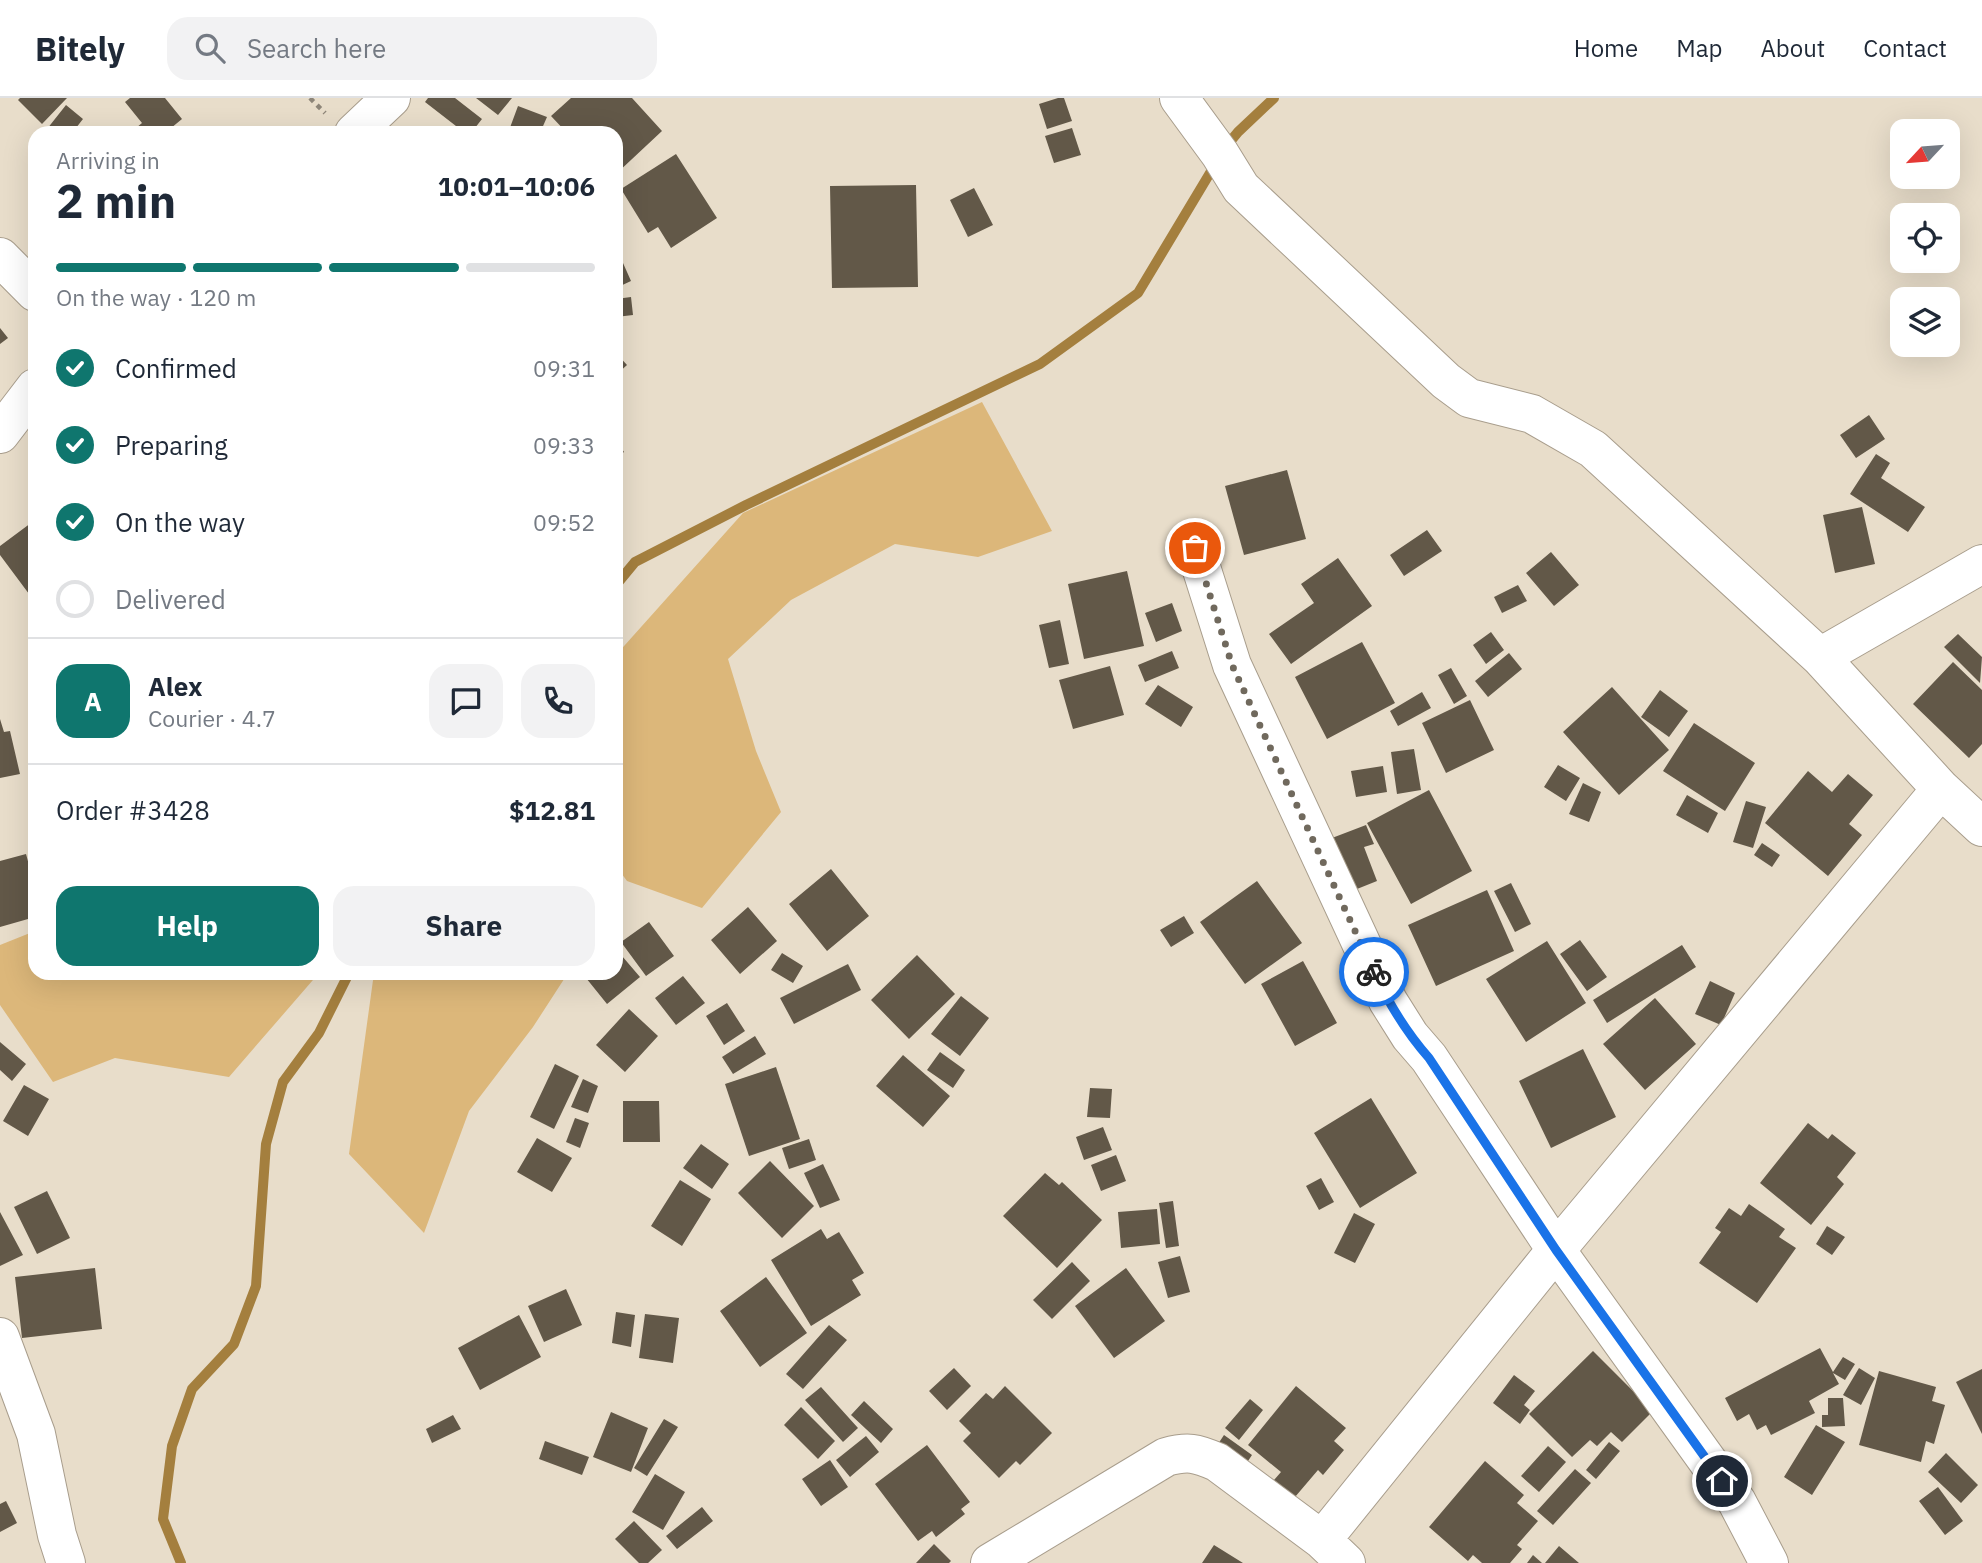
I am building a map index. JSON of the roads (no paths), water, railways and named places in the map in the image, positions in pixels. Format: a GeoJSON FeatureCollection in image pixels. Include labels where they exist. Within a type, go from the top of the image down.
{"type":"FeatureCollection","features":[{"type":"Feature","properties":{"kind":"street"},"geometry":{"type":"LineString","coordinates":[[361,126],[391,98]]}},
{"type":"Feature","properties":{"kind":"street"},"geometry":{"type":"LineString","coordinates":[[1179,98],[1241,188],[1446,381],[1469,398],[1532,414],[1593,449],[1820,657],[1941,789],[1982,827]]}},
{"type":"Feature","properties":{"kind":"street"},"geometry":{"type":"LineString","coordinates":[[0,257],[28,285]]}},
{"type":"Feature","properties":{"kind":"street"},"geometry":{"type":"LineString","coordinates":[[0,434],[28,397]]}},
{"type":"Feature","properties":{"kind":"street"},"geometry":{"type":"LineString","coordinates":[[1195,548],[1232,665],[1388,1002],[1410,1036],[1429,1058],[1556,1250],[1737,1502],[1769,1563]]}},
{"type":"Feature","properties":{"kind":"street"},"geometry":{"type":"LineString","coordinates":[[1820,657],[1982,564]]}},
{"type":"Feature","properties":{"kind":"street"},"geometry":{"type":"LineString","coordinates":[[990,1563],[1166,1457],[1185,1452],[1199,1454],[1216,1462],[1334,1552],[1556,1250],[1941,789]]}},
{"type":"Feature","properties":{"kind":"street"},"geometry":{"type":"LineString","coordinates":[[0,1337],[36,1434],[57,1535],[66,1563]]}},
{"type":"Feature","properties":{"kind":"waterway"},"geometry":{"type":"LineString","coordinates":[[1224,149],[1274,98]]}},
{"type":"Feature","properties":{"kind":"waterway"},"geometry":{"type":"LineString","coordinates":[[623,577],[635,562],[746,505],[1040,364],[1138,293],[1216,163]]}},
{"type":"Feature","properties":{"kind":"waterway"},"geometry":{"type":"LineString","coordinates":[[181,1563],[163,1519],[172,1446],[192,1389],[234,1344],[256,1286],[266,1144],[283,1082],[319,1033],[346,980]]}}]}
